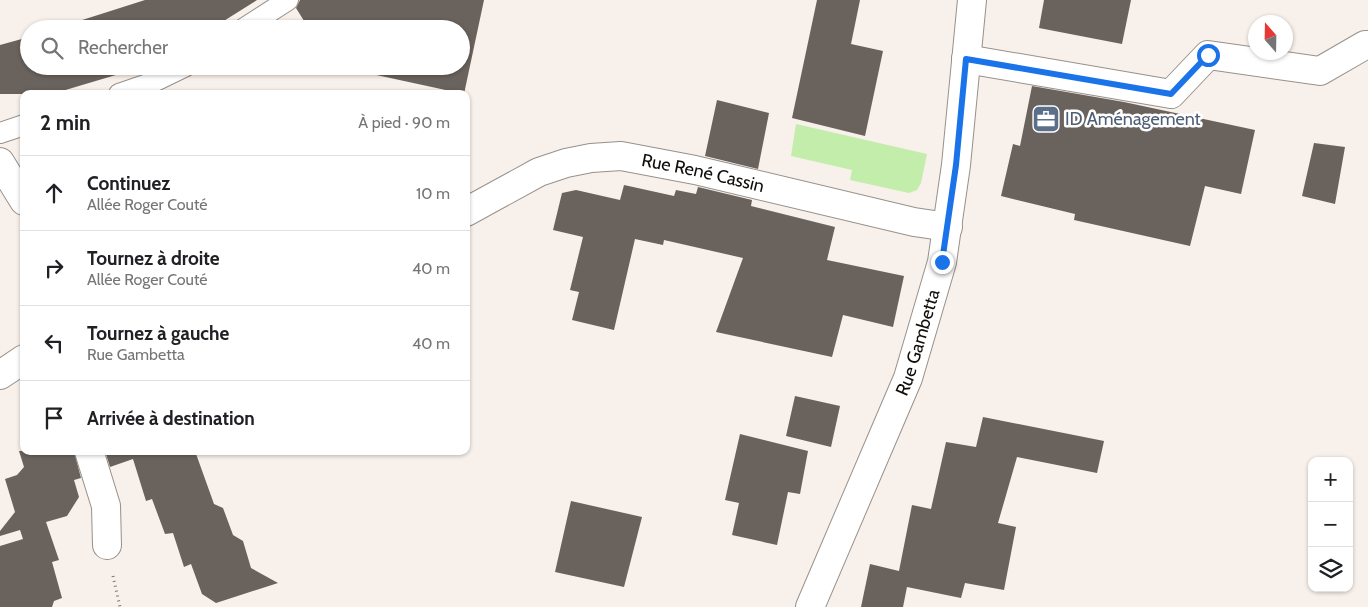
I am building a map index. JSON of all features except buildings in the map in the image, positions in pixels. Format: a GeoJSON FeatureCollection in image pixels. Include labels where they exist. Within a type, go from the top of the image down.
{"type":"FeatureCollection","features":[{"type":"Feature","properties":{"kind":"street","name":"Rue Gambetta"},"geometry":{"type":"LineString","coordinates":[[810,607],[908,378],[942,262],[948,227],[972,0]]}},
{"type":"Feature","properties":{"kind":"street"},"geometry":{"type":"LineString","coordinates":[[966,59],[1171,94],[1208,55],[1320,71],[1368,45]]}},
{"type":"Feature","properties":{"kind":"street","name":"Rue René Cassin"},"geometry":{"type":"LineString","coordinates":[[470,210],[539,172],[591,158],[621,156],[695,170],[914,222],[948,227]]}},
{"type":"Feature","properties":{"kind":"street"},"geometry":{"type":"LineString","coordinates":[[0,162],[20,195]]}},
{"type":"Feature","properties":{"kind":"street"},"geometry":{"type":"LineString","coordinates":[[0,375],[20,362]]}},
{"type":"Feature","properties":{"kind":"street"},"geometry":{"type":"LineString","coordinates":[[91,455],[106,506],[107,546]]}},
{"type":"Feature","properties":{"kind":"lane"},"geometry":{"type":"LineString","coordinates":[[258,20],[288,0]]}},
{"type":"Feature","properties":{"kind":"lane"},"geometry":{"type":"LineString","coordinates":[[131,90],[167,75]]}},
{"type":"Feature","properties":{"kind":"lane"},"geometry":{"type":"LineString","coordinates":[[0,133],[20,126]]}},
{"type":"Feature","properties":{"kind":"green space"},"geometry":{"type":"Polygon","coordinates":[[[796,124],[927,154],[921,183],[917,190],[909,193],[850,180],[852,170],[791,156],[796,124]]]}},
{"type":"Feature","properties":{"kind":"place","name":"ID Aménagement"},"geometry":{"type":"Point","coordinates":[1046,119]}},
{"type":"Feature","properties":{"kind":"route"},"geometry":{"type":"LineString","coordinates":[[942,262],[956,165],[966,59],[1171,94],[1208,55]]}}]}
